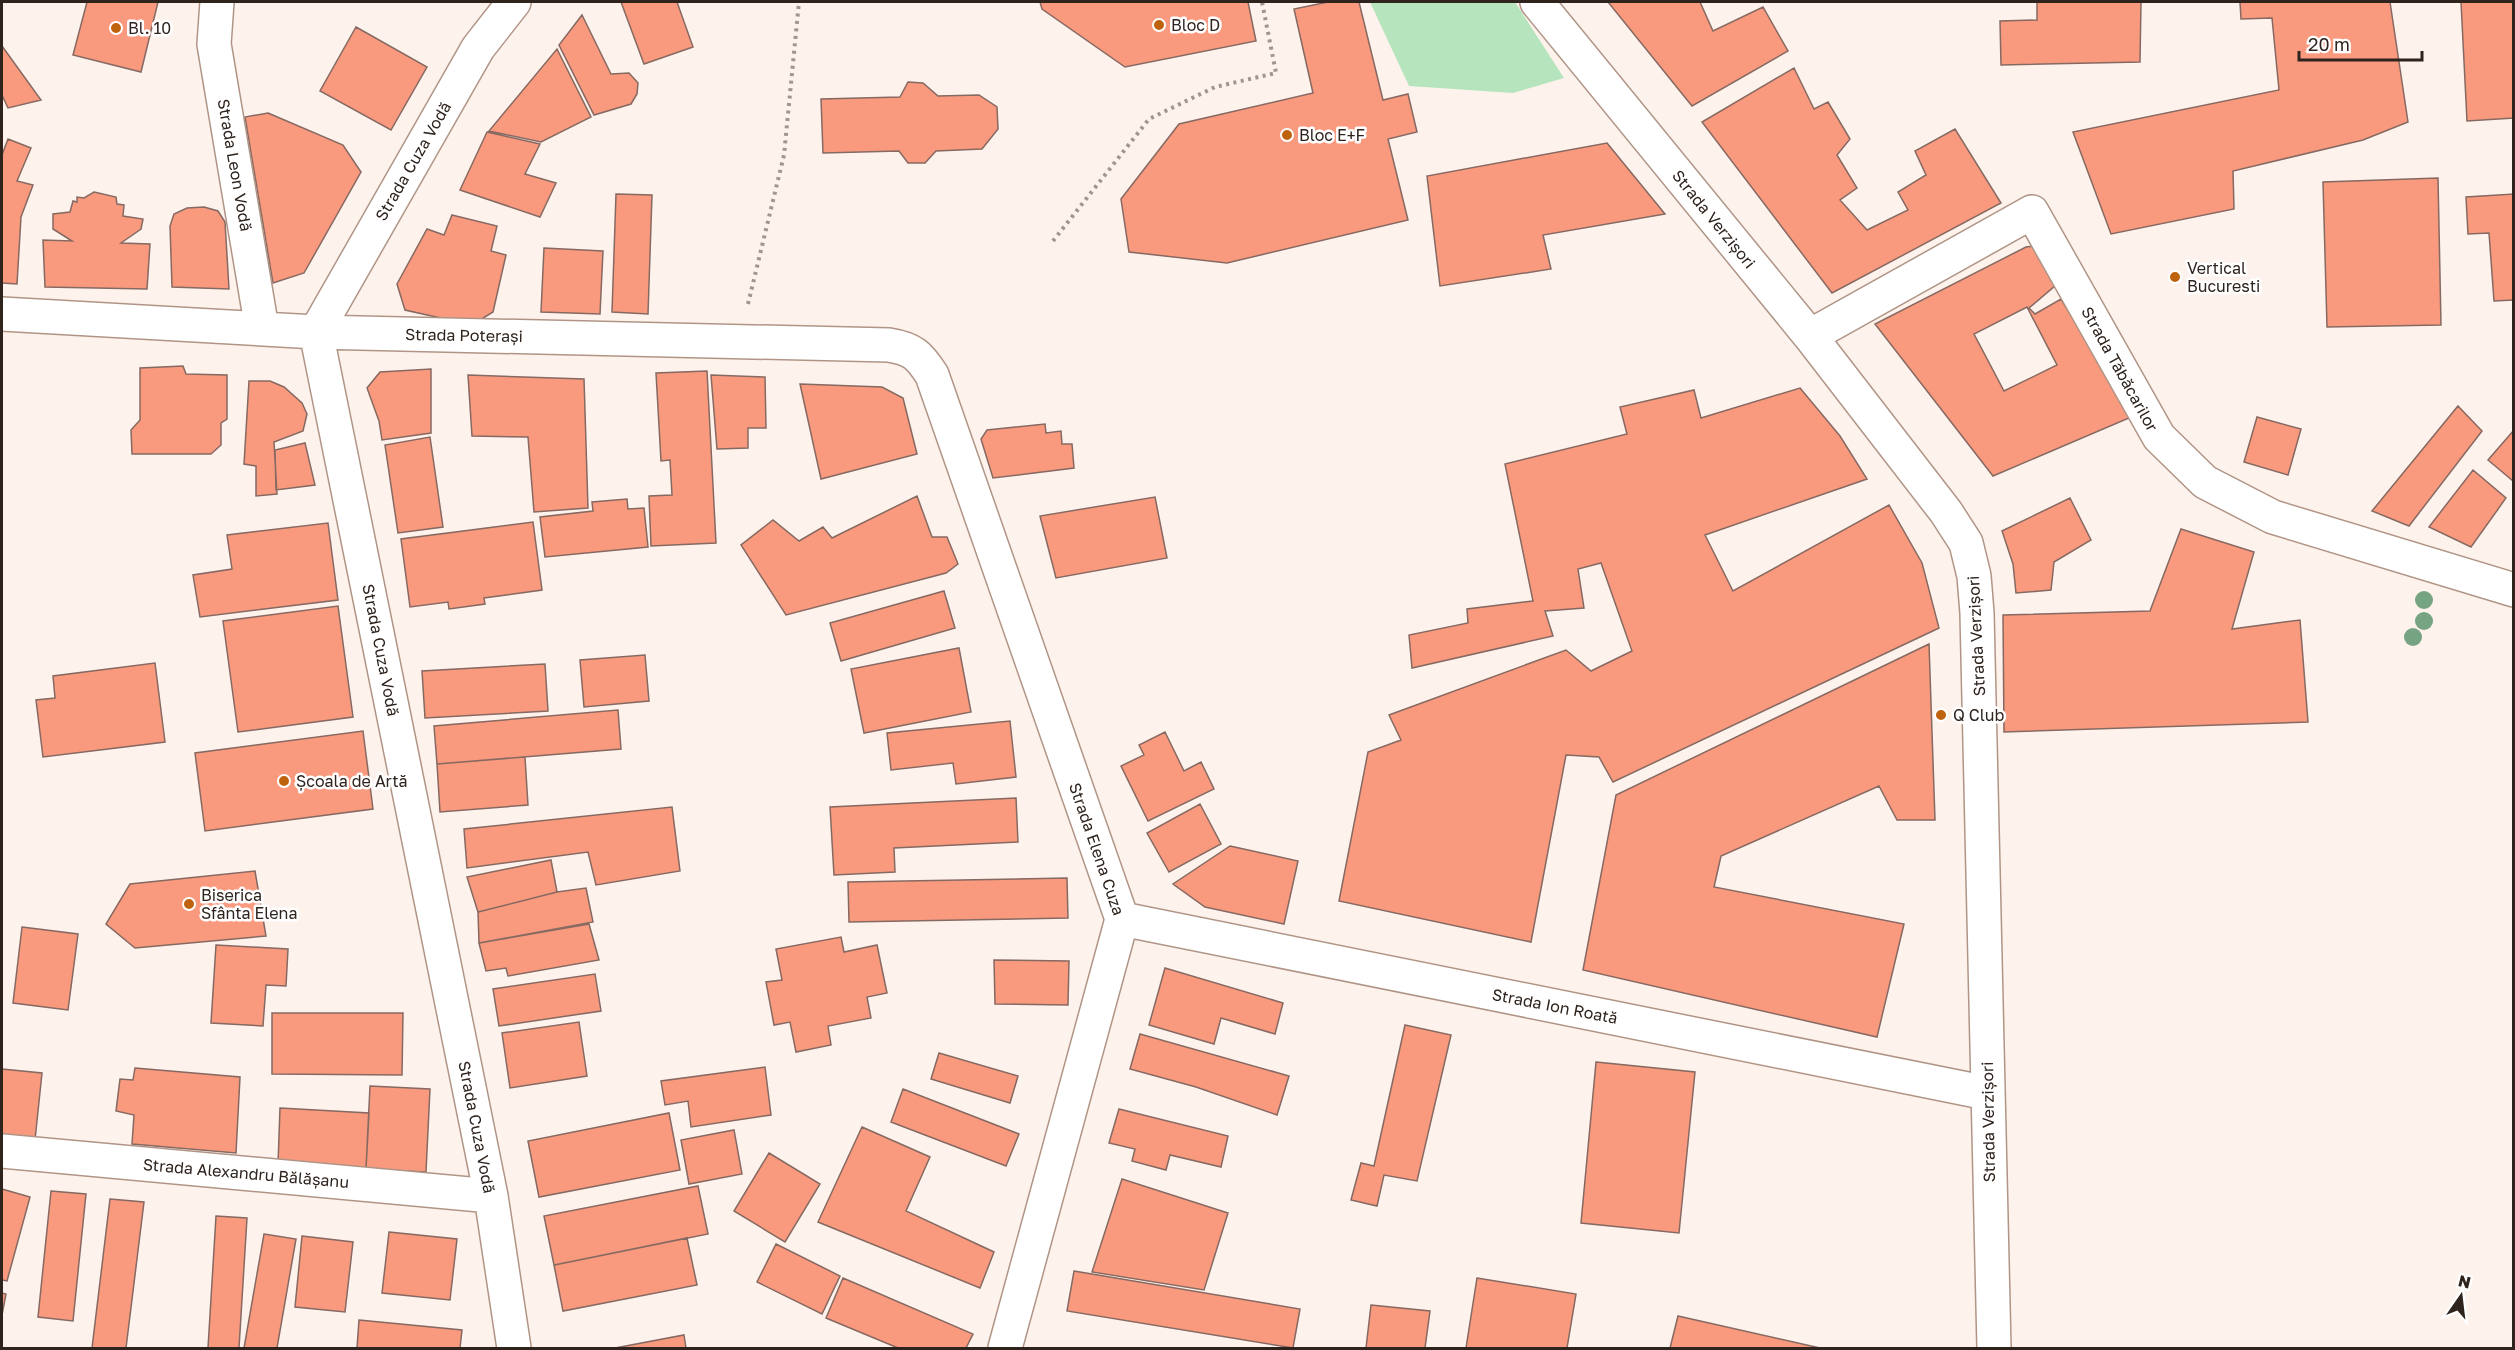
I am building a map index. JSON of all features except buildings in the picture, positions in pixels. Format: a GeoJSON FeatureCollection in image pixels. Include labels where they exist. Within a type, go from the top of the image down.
{"type":"FeatureCollection","features":[{"type":"Feature","properties":{"kind":"street","name":"Strada Leon Vodă"},"geometry":{"type":"LineString","coordinates":[[217,2],[214,44],[262,329]]}},
{"type":"Feature","properties":{"kind":"street","name":"Strada Cuza Vodă"},"geometry":{"type":"LineString","coordinates":[[514,2],[478,48],[316,332],[491,1196],[514,1348]]}},
{"type":"Feature","properties":{"kind":"street","name":"Strada Verzișori"},"geometry":{"type":"LineString","coordinates":[[1537,2],[1810,336],[1946,512],[1966,543],[1974,576],[1977,613],[1994,1348]]}},
{"type":"Feature","properties":{"kind":"street","name":"Strada Tăbăcarilor"},"geometry":{"type":"LineString","coordinates":[[1810,336],[2032,212],[2158,437],[2205,482],[2272,517],[2514,590]]}},
{"type":"Feature","properties":{"kind":"street","name":"Strada Poterași"},"geometry":{"type":"LineString","coordinates":[[2,314],[316,332],[889,345],[908,348],[923,360]]}},
{"type":"Feature","properties":{"kind":"street","name":"Strada Elena Cuza"},"geometry":{"type":"LineString","coordinates":[[923,360],[932,375],[1122,919],[1005,1348]]}},
{"type":"Feature","properties":{"kind":"street","name":"Strada Ion Roată"},"geometry":{"type":"LineString","coordinates":[[1122,919],[1987,1093]]}},
{"type":"Feature","properties":{"kind":"street","name":"Strada Alexandru Bălășanu"},"geometry":{"type":"LineString","coordinates":[[2,1151],[491,1196]]}},
{"type":"Feature","properties":{"kind":"path"},"geometry":{"type":"LineString","coordinates":[[748,304],[784,155],[799,2]]}},
{"type":"Feature","properties":{"kind":"path"},"geometry":{"type":"LineString","coordinates":[[1053,241],[1149,119],[1215,87],[1276,73],[1262,2]]}},
{"type":"Feature","properties":{"kind":"green space"},"geometry":{"type":"Polygon","coordinates":[[[1370,2],[1515,2],[1564,78],[1513,93],[1409,86],[1370,2]]]}},
{"type":"Feature","properties":{"kind":"place","name":"Bloc D"},"geometry":{"type":"Point","coordinates":[1159,25]}},
{"type":"Feature","properties":{"kind":"place","name":"Bl. 10"},"geometry":{"type":"Point","coordinates":[116,28]}},
{"type":"Feature","properties":{"kind":"place","name":"Bloc E+F"},"geometry":{"type":"Point","coordinates":[1287,135]}},
{"type":"Feature","properties":{"kind":"place","name":"Vertical Bucuresti"},"geometry":{"type":"Point","coordinates":[2175,277]}},
{"type":"Feature","properties":{"kind":"place","name":"Q Club"},"geometry":{"type":"Point","coordinates":[1941,715]}},
{"type":"Feature","properties":{"kind":"place","name":"Școala de Artă"},"geometry":{"type":"Point","coordinates":[284,781]}},
{"type":"Feature","properties":{"kind":"place","name":"Biserica Sfânta Elena"},"geometry":{"type":"Point","coordinates":[189,904]}}]}
